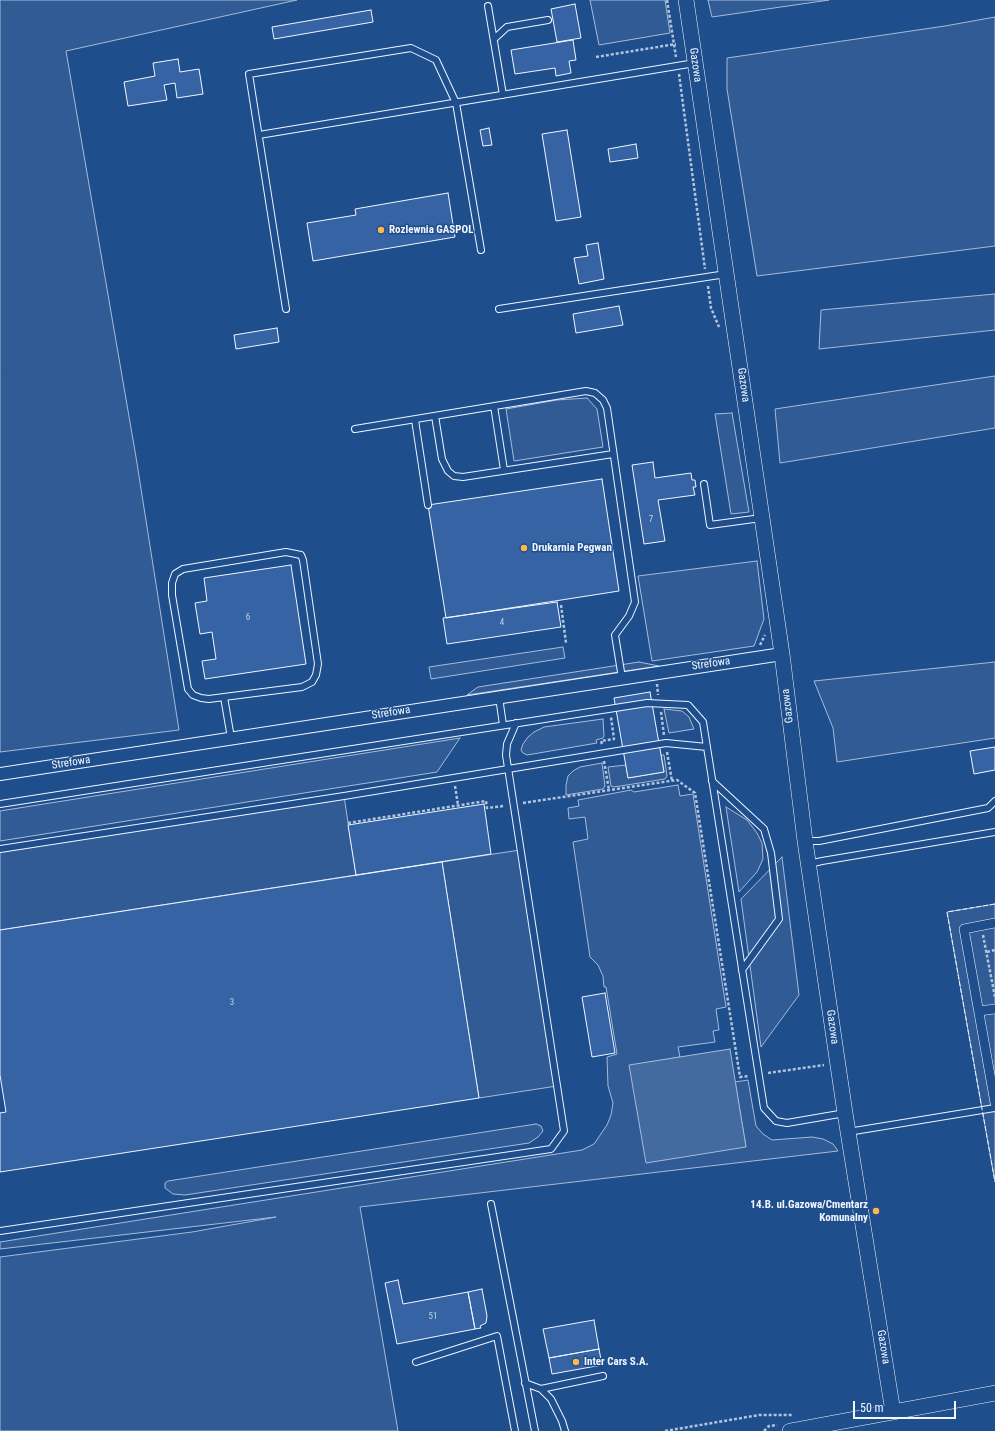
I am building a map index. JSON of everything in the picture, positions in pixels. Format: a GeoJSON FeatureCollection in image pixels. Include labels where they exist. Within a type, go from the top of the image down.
{"type":"FeatureCollection","features":[{"type":"Feature","properties":{"kind":"street","name":"Gazowa"},"geometry":{"type":"LineString","coordinates":[[686,0],[763,518],[782,654],[808,864],[845,1113],[893,1412]]}},
{"type":"Feature","properties":{"kind":"street","name":"Strefowa"},"geometry":{"type":"LineString","coordinates":[[0,774],[500,696],[782,654]]}},
{"type":"Feature","properties":{"kind":"street"},"geometry":{"type":"LineString","coordinates":[[995,923],[964,929],[995,1103]]}},
{"type":"Feature","properties":{"kind":"street"},"geometry":{"type":"LineString","coordinates":[[979,1011],[995,1009]]}},
{"type":"Feature","properties":{"kind":"street"},"geometry":{"type":"LineString","coordinates":[[790,1431],[995,1393]]}},
{"type":"Feature","properties":{"kind":"lane"},"geometry":{"type":"LineString","coordinates":[[488,6],[503,95]]}},
{"type":"Feature","properties":{"kind":"lane"},"geometry":{"type":"LineString","coordinates":[[494,39],[507,27],[548,20]]}},
{"type":"Feature","properties":{"kind":"lane"},"geometry":{"type":"LineString","coordinates":[[286,310],[249,74],[410,48],[436,60],[456,103],[481,250]]}},
{"type":"Feature","properties":{"kind":"lane"},"geometry":{"type":"LineString","coordinates":[[259,135],[695,63]]}},
{"type":"Feature","properties":{"kind":"lane"},"geometry":{"type":"LineString","coordinates":[[499,309],[726,274]]}},
{"type":"Feature","properties":{"kind":"lane"},"geometry":{"type":"LineString","coordinates":[[355,429],[586,391],[595,393],[603,400],[607,408],[635,602],[615,636],[622,678]]}},
{"type":"Feature","properties":{"kind":"lane"},"geometry":{"type":"LineString","coordinates":[[494,406],[504,470]]}},
{"type":"Feature","properties":{"kind":"lane"},"geometry":{"type":"LineString","coordinates":[[435,416],[442,459],[448,471],[454,476],[463,477],[613,454]]}},
{"type":"Feature","properties":{"kind":"lane"},"geometry":{"type":"LineString","coordinates":[[414,420],[428,506]]}},
{"type":"Feature","properties":{"kind":"lane"},"geometry":{"type":"LineString","coordinates":[[704,484],[710,525],[763,518]]}},
{"type":"Feature","properties":{"kind":"lane"},"geometry":{"type":"LineString","coordinates":[[286,552],[301,555],[303,560],[318,664],[316,674],[312,682],[302,687],[224,697],[209,699],[201,698],[193,695],[188,689],[172,595],[172,583],[175,574],[183,569],[286,552]]}},
{"type":"Feature","properties":{"kind":"lane"},"geometry":{"type":"LineString","coordinates":[[500,696],[503,725]]}},
{"type":"Feature","properties":{"kind":"lane"},"geometry":{"type":"LineString","coordinates":[[224,697],[231,738]]}},
{"type":"Feature","properties":{"kind":"lane"},"geometry":{"type":"LineString","coordinates":[[0,804],[646,703],[688,705],[703,722],[764,1108],[776,1121],[787,1123],[845,1113]]}},
{"type":"Feature","properties":{"kind":"lane"},"geometry":{"type":"LineString","coordinates":[[0,1231],[551,1149],[564,1131],[506,755],[507,744],[516,723]]}},
{"type":"Feature","properties":{"kind":"lane"},"geometry":{"type":"LineString","coordinates":[[0,849],[508,770],[666,743],[706,747]]}},
{"type":"Feature","properties":{"kind":"lane"},"geometry":{"type":"LineString","coordinates":[[712,781],[764,829],[770,854],[779,920],[742,970]]}},
{"type":"Feature","properties":{"kind":"lane"},"geometry":{"type":"LineString","coordinates":[[805,841],[819,841],[988,808],[995,800]]}},
{"type":"Feature","properties":{"kind":"lane"},"geometry":{"type":"LineString","coordinates":[[808,864],[995,832]]}},
{"type":"Feature","properties":{"kind":"lane"},"geometry":{"type":"LineString","coordinates":[[848,1132],[995,1108]]}},
{"type":"Feature","properties":{"kind":"lane"},"geometry":{"type":"LineString","coordinates":[[491,1204],[535,1431]]}},
{"type":"Feature","properties":{"kind":"lane"},"geometry":{"type":"LineString","coordinates":[[416,1362],[497,1336],[515,1431]]}},
{"type":"Feature","properties":{"kind":"lane"},"geometry":{"type":"LineString","coordinates":[[541,1389],[603,1376]]}},
{"type":"Feature","properties":{"kind":"lane"},"geometry":{"type":"LineString","coordinates":[[525,1383],[541,1389],[551,1399],[562,1421],[565,1431]]}},
{"type":"Feature","properties":{"kind":"path"},"geometry":{"type":"LineString","coordinates":[[596,57],[678,44]]}},
{"type":"Feature","properties":{"kind":"path"},"geometry":{"type":"LineString","coordinates":[[561,605],[566,643]]}},
{"type":"Feature","properties":{"kind":"path"},"geometry":{"type":"LineString","coordinates":[[655,673],[672,781]]}},
{"type":"Feature","properties":{"kind":"path"},"geometry":{"type":"LineString","coordinates":[[348,823],[486,801],[487,808],[677,780],[696,793],[740,1077],[838,1063]]}},
{"type":"Feature","properties":{"kind":"path"},"geometry":{"type":"LineString","coordinates":[[982,926],[995,997]]}},
{"type":"Feature","properties":{"kind":"path"},"geometry":{"type":"LineString","coordinates":[[987,952],[995,950]]}},
{"type":"Feature","properties":{"kind":"path"},"geometry":{"type":"LineString","coordinates":[[989,966],[995,965]]}},
{"type":"Feature","properties":{"kind":"path"},"geometry":{"type":"LineString","coordinates":[[665,1431],[759,1415],[798,1415]]}},
{"type":"Feature","properties":{"kind":"path"},"geometry":{"type":"LineString","coordinates":[[764,1431],[769,1426]]}},
{"type":"Feature","properties":{"kind":"shaded area"},"geometry":{"type":"Polygon","coordinates":[[[0,0],[297,0],[66,51],[136,457],[179,730],[0,752],[0,0]]]}},
{"type":"Feature","properties":{"kind":"shaded area"},"geometry":{"type":"Polygon","coordinates":[[[590,0],[665,0],[670,33],[599,45],[590,0]]]}},
{"type":"Feature","properties":{"kind":"shaded area"},"geometry":{"type":"Polygon","coordinates":[[[708,0],[829,0],[712,17],[708,0]]]}},
{"type":"Feature","properties":{"kind":"shaded area"},"geometry":{"type":"Polygon","coordinates":[[[995,17],[995,246],[757,276],[727,89],[727,58],[945,26],[995,17]]]}},
{"type":"Feature","properties":{"kind":"shaded area"},"geometry":{"type":"Polygon","coordinates":[[[995,294],[995,330],[819,349],[821,310],[995,294]]]}},
{"type":"Feature","properties":{"kind":"shaded area"},"geometry":{"type":"Polygon","coordinates":[[[995,376],[995,428],[780,463],[775,409],[995,376]]]}},
{"type":"Feature","properties":{"kind":"shaded area"},"geometry":{"type":"Polygon","coordinates":[[[587,398],[597,409],[603,447],[514,461],[506,409],[557,400],[587,398]]]}},
{"type":"Feature","properties":{"kind":"shaded area"},"geometry":{"type":"Polygon","coordinates":[[[732,413],[749,512],[731,514],[715,414],[732,413]]]}},
{"type":"Feature","properties":{"kind":"shaded area"},"geometry":{"type":"Polygon","coordinates":[[[757,561],[764,619],[754,646],[652,661],[638,576],[757,561]]]}},
{"type":"Feature","properties":{"kind":"shaded area"},"geometry":{"type":"Polygon","coordinates":[[[563,647],[565,658],[431,679],[429,667],[563,647]]]}},
{"type":"Feature","properties":{"kind":"shaded area"},"geometry":{"type":"Polygon","coordinates":[[[639,662],[659,666],[467,695],[478,687],[639,662]]]}},
{"type":"Feature","properties":{"kind":"shaded area"},"geometry":{"type":"Polygon","coordinates":[[[995,662],[995,738],[837,762],[833,728],[814,681],[995,662]]]}},
{"type":"Feature","properties":{"kind":"shaded area"},"geometry":{"type":"Polygon","coordinates":[[[664,709],[682,711],[689,717],[694,729],[669,733],[664,709]]]}},
{"type":"Feature","properties":{"kind":"shaded area"},"geometry":{"type":"Polygon","coordinates":[[[603,719],[604,736],[603,738],[596,740],[597,743],[527,755],[521,750],[528,737],[544,727],[603,719]]]}},
{"type":"Feature","properties":{"kind":"shaded area"},"geometry":{"type":"Polygon","coordinates":[[[460,738],[437,772],[0,841],[0,811],[460,738]]]}},
{"type":"Feature","properties":{"kind":"shaded area"},"geometry":{"type":"Polygon","coordinates":[[[661,755],[664,755],[667,776],[665,779],[614,787],[611,786],[608,767],[626,765],[628,778],[664,772],[661,755]]]}},
{"type":"Feature","properties":{"kind":"shaded area"},"geometry":{"type":"Polygon","coordinates":[[[602,763],[605,786],[603,789],[566,795],[568,776],[573,771],[580,767],[602,763]]]}},
{"type":"Feature","properties":{"kind":"shaded area"},"geometry":{"type":"Polygon","coordinates":[[[678,785],[680,796],[693,794],[726,1007],[716,1009],[719,1030],[713,1031],[715,1042],[678,1047],[680,1057],[630,1066],[746,1147],[735,1082],[748,1080],[756,1126],[763,1134],[772,1140],[812,1137],[823,1139],[833,1144],[838,1151],[360,1207],[398,1431],[0,1431],[0,1257],[192,1232],[276,1217],[0,1249],[0,1242],[582,1150],[594,1144],[607,1125],[611,1115],[613,1103],[608,1086],[607,1057],[617,1054],[603,976],[598,965],[590,957],[573,842],[588,839],[585,817],[569,819],[568,808],[579,806],[578,800],[631,790],[634,792],[678,785]]]}},
{"type":"Feature","properties":{"kind":"shaded area"},"geometry":{"type":"Polygon","coordinates":[[[344,796],[356,875],[0,930],[0,849],[344,796]]]}},
{"type":"Feature","properties":{"kind":"shaded area"},"geometry":{"type":"Polygon","coordinates":[[[726,807],[747,820],[757,833],[762,843],[763,859],[757,872],[739,892],[726,807]]]}},
{"type":"Feature","properties":{"kind":"shaded area"},"geometry":{"type":"Polygon","coordinates":[[[520,850],[557,1086],[479,1098],[442,862],[520,850]]]}},
{"type":"Feature","properties":{"kind":"shaded area"},"geometry":{"type":"Polygon","coordinates":[[[782,857],[799,995],[761,1047],[741,899],[782,857]]]}},
{"type":"Feature","properties":{"kind":"shaded area"},"geometry":{"type":"Polygon","coordinates":[[[995,904],[995,1182],[947,912],[995,904]]]}},
{"type":"Feature","properties":{"kind":"shaded area"},"geometry":{"type":"Polygon","coordinates":[[[730,1049],[746,1147],[646,1163],[629,1065],[730,1049]]]}},
{"type":"Feature","properties":{"kind":"shaded area"},"geometry":{"type":"Polygon","coordinates":[[[536,1124],[541,1126],[543,1131],[538,1137],[529,1143],[185,1195],[173,1194],[165,1188],[165,1183],[168,1181],[536,1124]]]}},
{"type":"Feature","properties":{"kind":"building"},"geometry":{"type":"Polygon","coordinates":[[[575,4],[581,38],[557,42],[551,9],[575,4]]]}},
{"type":"Feature","properties":{"kind":"building"},"geometry":{"type":"Polygon","coordinates":[[[371,10],[373,22],[274,39],[272,27],[371,10]]]}},
{"type":"Feature","properties":{"kind":"building"},"geometry":{"type":"Polygon","coordinates":[[[573,40],[576,60],[569,61],[571,73],[556,76],[555,68],[515,74],[511,50],[573,40]]]}},
{"type":"Feature","properties":{"kind":"building"},"geometry":{"type":"Polygon","coordinates":[[[178,59],[180,72],[199,69],[203,94],[177,98],[175,83],[164,85],[167,100],[128,106],[124,82],[155,76],[153,63],[178,59]]]}},
{"type":"Feature","properties":{"kind":"building"},"geometry":{"type":"Polygon","coordinates":[[[489,128],[492,145],[483,146],[480,130],[489,128]]]}},
{"type":"Feature","properties":{"kind":"building"},"geometry":{"type":"Polygon","coordinates":[[[567,130],[581,217],[556,221],[542,134],[567,130]]]}},
{"type":"Feature","properties":{"kind":"building"},"geometry":{"type":"Polygon","coordinates":[[[636,144],[638,158],[610,162],[608,149],[636,144]]]}},
{"type":"Feature","properties":{"kind":"building","name":"Rozlewnia GASPOL"},"geometry":{"type":"Polygon","coordinates":[[[448,193],[455,237],[313,261],[307,223],[356,215],[355,209],[448,193]]]}},
{"type":"Feature","properties":{"kind":"building"},"geometry":{"type":"Polygon","coordinates":[[[598,243],[604,279],[579,284],[574,258],[588,256],[586,245],[598,243]]]}},
{"type":"Feature","properties":{"kind":"building"},"geometry":{"type":"Polygon","coordinates":[[[619,306],[623,325],[576,333],[573,314],[619,306]]]}},
{"type":"Feature","properties":{"kind":"building"},"geometry":{"type":"Polygon","coordinates":[[[277,328],[279,342],[236,349],[234,335],[277,328]]]}},
{"type":"Feature","properties":{"kind":"building"},"geometry":{"type":"Polygon","coordinates":[[[653,462],[655,478],[691,473],[692,480],[695,480],[696,487],[693,487],[695,495],[658,500],[665,541],[644,544],[632,465],[653,462]]]}},
{"type":"Feature","properties":{"kind":"building","name":"Drukarnia Pegwan"},"geometry":{"type":"Polygon","coordinates":[[[602,479],[619,591],[446,618],[428,505],[602,479]]]}},
{"type":"Feature","properties":{"kind":"building"},"geometry":{"type":"Polygon","coordinates":[[[291,565],[306,664],[205,679],[202,661],[216,659],[212,632],[200,634],[195,603],[207,601],[204,578],[291,565]]]}},
{"type":"Feature","properties":{"kind":"building"},"geometry":{"type":"Polygon","coordinates":[[[557,602],[561,627],[447,644],[443,618],[557,602]]]}},
{"type":"Feature","properties":{"kind":"building"},"geometry":{"type":"Polygon","coordinates":[[[650,692],[664,772],[628,778],[614,698],[650,692]]]}},
{"type":"Feature","properties":{"kind":"building"},"geometry":{"type":"Polygon","coordinates":[[[995,747],[995,770],[974,774],[970,751],[995,747]]]}},
{"type":"Feature","properties":{"kind":"building"},"geometry":{"type":"Polygon","coordinates":[[[484,804],[491,854],[356,875],[348,825],[484,804]]]}},
{"type":"Feature","properties":{"kind":"building"},"geometry":{"type":"Polygon","coordinates":[[[442,862],[479,1098],[0,1172],[0,1113],[6,1112],[0,1075],[0,930],[442,862]]]}},
{"type":"Feature","properties":{"kind":"building"},"geometry":{"type":"Polygon","coordinates":[[[605,993],[615,1053],[592,1057],[582,997],[605,993]]]}},
{"type":"Feature","properties":{"kind":"building"},"geometry":{"type":"Polygon","coordinates":[[[398,1280],[403,1304],[468,1292],[475,1329],[397,1344],[385,1283],[398,1280]]]}},
{"type":"Feature","properties":{"kind":"building"},"geometry":{"type":"Polygon","coordinates":[[[482,1289],[487,1316],[486,1323],[480,1326],[481,1328],[475,1329],[468,1292],[482,1289]]]}},
{"type":"Feature","properties":{"kind":"building"},"geometry":{"type":"Polygon","coordinates":[[[594,1320],[599,1349],[549,1358],[543,1329],[594,1320]]]}},
{"type":"Feature","properties":{"kind":"building","name":"Inter Cars S.A."},"geometry":{"type":"Polygon","coordinates":[[[599,1349],[602,1365],[552,1374],[549,1358],[599,1349]]]}},
{"type":"Feature","properties":{"kind":"fence"},"geometry":{"type":"LineString","coordinates":[[995,904],[947,912],[995,1182]]}},
{"type":"Feature","properties":{"kind":"place","name":"Rozlewnia GASPOL"},"geometry":{"type":"Point","coordinates":[381,230]}},
{"type":"Feature","properties":{"kind":"place","name":"Drukarnia Pegwan"},"geometry":{"type":"Point","coordinates":[524,548]}},
{"type":"Feature","properties":{"kind":"place","name":"14.B. ul.Gazowa/Cmentarz Komunalny"},"geometry":{"type":"Point","coordinates":[876,1211]}},
{"type":"Feature","properties":{"kind":"place","name":"Inter Cars S.A."},"geometry":{"type":"Point","coordinates":[576,1362]}}]}
